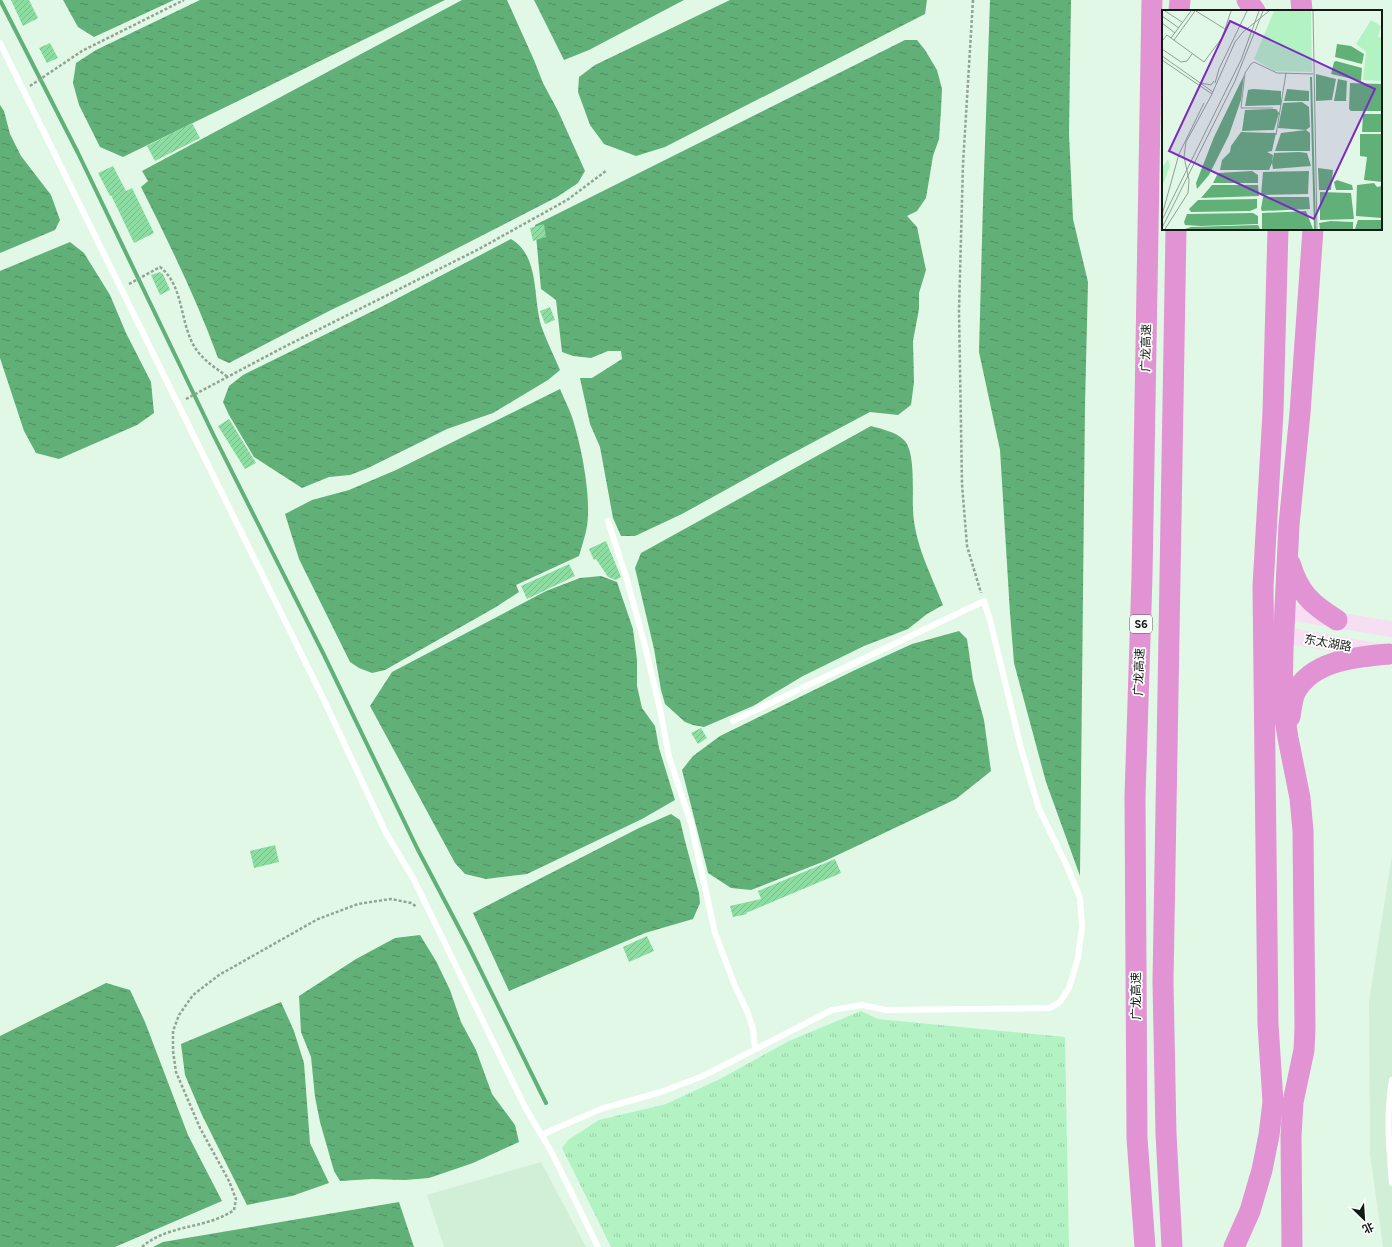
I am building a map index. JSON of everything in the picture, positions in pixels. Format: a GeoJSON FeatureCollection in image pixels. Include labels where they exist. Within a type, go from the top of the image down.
{"type":"FeatureCollection","features":[{"type":"Feature","properties":{"kind":"highway","name":"广龙高速"},"geometry":{"type":"LineString","coordinates":[[1145,1247],[1137,1138],[1135,796],[1142,576],[1152,0]]}},
{"type":"Feature","properties":{"kind":"highway"},"geometry":{"type":"LineString","coordinates":[[1179,10],[1180,0]]}},
{"type":"Feature","properties":{"kind":"highway"},"geometry":{"type":"LineString","coordinates":[[1247,0],[1254,10]]}},
{"type":"Feature","properties":{"kind":"highway"},"geometry":{"type":"LineString","coordinates":[[1301,0],[1302,10]]}},
{"type":"Feature","properties":{"kind":"highway","name":"S6"},"geometry":{"type":"LineString","coordinates":[[1172,1247],[1166,1134],[1163,982],[1176,230]]}},
{"type":"Feature","properties":{"kind":"highway"},"geometry":{"type":"LineString","coordinates":[[1234,1247],[1250,1211],[1262,1170],[1269,1135],[1273,1102],[1268,1024],[1263,586],[1273,412],[1278,230]]}},
{"type":"Feature","properties":{"kind":"highway"},"geometry":{"type":"LineString","coordinates":[[1292,1247],[1291,1136],[1293,1102],[1304,1050],[1305,1028],[1303,831],[1300,798],[1282,701],[1289,525],[1300,413],[1313,230]]}},
{"type":"Feature","properties":{"kind":"highway"},"geometry":{"type":"LineString","coordinates":[[1288,555],[1293,574],[1300,588],[1319,609],[1338,620]]}},
{"type":"Feature","properties":{"kind":"highway"},"geometry":{"type":"LineString","coordinates":[[1288,738],[1295,693],[1307,676],[1326,665],[1360,657],[1391,654]]}},
{"type":"Feature","properties":{"kind":"main road","name":"东太湖路"},"geometry":{"type":"LineString","coordinates":[[1263,608],[1392,629]]}},
{"type":"Feature","properties":{"kind":"main road","name":"东太湖路"},"geometry":{"type":"LineString","coordinates":[[1264,631],[1391,654]]}},
{"type":"Feature","properties":{"kind":"lane"},"geometry":{"type":"LineString","coordinates":[[0,43],[317,686],[386,833],[413,878],[522,1101],[552,1153],[598,1247]]}},
{"type":"Feature","properties":{"kind":"lane"},"geometry":{"type":"LineString","coordinates":[[608,521],[627,580],[642,635],[660,709],[669,757],[691,823],[715,933],[735,986],[747,1011],[755,1048]]}},
{"type":"Feature","properties":{"kind":"lane"},"geometry":{"type":"LineString","coordinates":[[542,1135],[602,1109],[661,1092],[703,1076],[755,1048],[832,1010],[862,1005],[886,1010],[1050,1008],[1060,1002],[1069,988],[1078,958],[1082,927],[1080,898],[1067,866],[1039,809],[1021,748],[984,601],[733,720]]}},
{"type":"Feature","properties":{"kind":"lane"},"geometry":{"type":"LineString","coordinates":[[1392,1080],[1390,1089],[1389,1141],[1392,1183]]}},
{"type":"Feature","properties":{"kind":"path"},"geometry":{"type":"LineString","coordinates":[[37,82],[82,51],[184,0]]}},
{"type":"Feature","properties":{"kind":"path"},"geometry":{"type":"LineString","coordinates":[[973,0],[963,164],[959,312],[962,484],[967,546],[984,601]]}},
{"type":"Feature","properties":{"kind":"path"},"geometry":{"type":"LineString","coordinates":[[190,397],[282,348],[486,245],[567,200],[606,171]]}},
{"type":"Feature","properties":{"kind":"path"},"geometry":{"type":"LineString","coordinates":[[134,281],[160,267],[168,274],[179,298],[191,341],[206,362],[228,377]]}},
{"type":"Feature","properties":{"kind":"path"},"geometry":{"type":"LineString","coordinates":[[142,1247],[150,1240],[179,1229],[225,1217],[234,1210],[236,1199],[229,1181],[200,1128],[176,1072],[173,1051],[173,1031],[179,1015],[193,996],[219,974],[318,919],[358,904],[391,899],[410,903],[430,914]]}},
{"type":"Feature","properties":{"kind":"shaded area"},"geometry":{"type":"Polygon","coordinates":[[[1392,855],[1392,1247],[1383,1247],[1370,1154],[1369,1001],[1392,855]]]}},
{"type":"Feature","properties":{"kind":"shaded area"},"geometry":{"type":"Polygon","coordinates":[[[541,1162],[586,1247],[444,1247],[427,1195],[541,1162]]]}},
{"type":"Feature","properties":{"kind":"green space"},"geometry":{"type":"Polygon","coordinates":[[[861,1011],[878,1019],[1065,1037],[1069,1247],[611,1247],[562,1148],[568,1140],[599,1120],[666,1104],[720,1079],[789,1041],[861,1011]]]}},
{"type":"Feature","properties":{"kind":"water"},"geometry":{"type":"Polygon","coordinates":[[[63,0],[174,0],[94,37],[78,27],[63,0]]]}},
{"type":"Feature","properties":{"kind":"water"},"geometry":{"type":"Polygon","coordinates":[[[200,0],[445,0],[123,157],[100,147],[79,105],[73,83],[76,63],[96,50],[200,0]]]}},
{"type":"Feature","properties":{"kind":"water"},"geometry":{"type":"Polygon","coordinates":[[[462,0],[507,0],[543,83],[558,111],[585,171],[578,183],[557,197],[407,274],[331,310],[229,363],[218,358],[192,293],[141,187],[148,181],[142,171],[462,0]]]}},
{"type":"Feature","properties":{"kind":"water"},"geometry":{"type":"Polygon","coordinates":[[[534,0],[684,0],[589,50],[564,60],[534,0]]]}},
{"type":"Feature","properties":{"kind":"water"},"geometry":{"type":"Polygon","coordinates":[[[730,0],[927,0],[925,14],[665,147],[636,156],[604,144],[590,125],[578,92],[579,77],[595,65],[730,0]]]}},
{"type":"Feature","properties":{"kind":"water"},"geometry":{"type":"Polygon","coordinates":[[[990,0],[1071,0],[1069,134],[1073,219],[1088,282],[1085,405],[1080,876],[1046,782],[1014,663],[1000,450],[979,352],[990,0]]]}},
{"type":"Feature","properties":{"kind":"water"},"geometry":{"type":"Polygon","coordinates":[[[905,40],[917,40],[925,50],[937,70],[942,89],[939,139],[933,156],[926,198],[917,211],[907,216],[917,227],[926,270],[919,293],[919,309],[913,341],[914,382],[911,405],[898,415],[870,412],[682,514],[635,536],[621,536],[613,518],[600,447],[590,424],[580,378],[592,378],[622,359],[621,351],[608,351],[591,358],[573,356],[562,352],[556,300],[541,289],[535,225],[905,40]]]}},
{"type":"Feature","properties":{"kind":"water"},"geometry":{"type":"Polygon","coordinates":[[[0,105],[4,111],[10,134],[21,156],[51,195],[60,220],[55,230],[0,253],[0,105]]]}},
{"type":"Feature","properties":{"kind":"water"},"geometry":{"type":"Polygon","coordinates":[[[511,239],[521,247],[527,256],[534,279],[542,328],[560,370],[548,380],[493,413],[447,429],[368,468],[350,475],[329,477],[302,488],[254,457],[223,402],[229,386],[243,375],[383,306],[511,239]]]}},
{"type":"Feature","properties":{"kind":"water"},"geometry":{"type":"Polygon","coordinates":[[[70,242],[84,253],[110,295],[126,333],[151,382],[154,413],[137,425],[59,459],[36,453],[24,431],[0,358],[0,271],[70,242]]]}},
{"type":"Feature","properties":{"kind":"water"},"geometry":{"type":"Polygon","coordinates":[[[560,389],[571,414],[575,428],[584,466],[587,491],[587,525],[579,556],[516,585],[519,592],[496,607],[385,670],[372,673],[359,668],[350,662],[299,559],[285,514],[312,500],[349,490],[396,470],[560,389]]]}},
{"type":"Feature","properties":{"kind":"water"},"geometry":{"type":"Polygon","coordinates":[[[871,426],[889,431],[901,437],[908,446],[913,473],[913,509],[916,534],[943,605],[927,614],[908,629],[864,646],[803,676],[753,706],[704,727],[685,722],[665,704],[661,690],[654,649],[635,568],[641,553],[871,426]]]}},
{"type":"Feature","properties":{"kind":"water"},"geometry":{"type":"Polygon","coordinates":[[[601,576],[617,582],[633,629],[637,660],[637,686],[642,708],[655,726],[659,748],[675,800],[642,819],[527,874],[486,879],[465,874],[455,863],[370,706],[392,672],[546,591],[580,578],[601,576]]]}},
{"type":"Feature","properties":{"kind":"water"},"geometry":{"type":"Polygon","coordinates":[[[959,631],[967,639],[973,680],[984,720],[991,771],[956,799],[825,861],[751,890],[731,888],[708,873],[682,770],[693,756],[720,736],[855,670],[912,644],[959,631]]]}},
{"type":"Feature","properties":{"kind":"water"},"geometry":{"type":"Polygon","coordinates":[[[671,814],[680,820],[699,893],[700,903],[693,919],[645,933],[509,991],[473,913],[639,828],[671,814]]]}},
{"type":"Feature","properties":{"kind":"water"},"geometry":{"type":"Polygon","coordinates":[[[420,935],[436,961],[450,990],[461,1022],[476,1050],[492,1094],[515,1125],[519,1142],[473,1163],[429,1178],[340,1181],[334,1171],[320,1122],[315,1097],[311,1057],[301,1032],[299,996],[356,959],[395,938],[420,935]]]}},
{"type":"Feature","properties":{"kind":"water"},"geometry":{"type":"Polygon","coordinates":[[[106,983],[130,990],[145,1022],[188,1135],[222,1201],[115,1247],[0,1247],[0,1036],[106,983]]]}},
{"type":"Feature","properties":{"kind":"water"},"geometry":{"type":"Polygon","coordinates":[[[281,1002],[294,1031],[304,1063],[310,1143],[329,1183],[292,1196],[247,1205],[202,1115],[185,1075],[181,1044],[281,1002]]]}},
{"type":"Feature","properties":{"kind":"water"},"geometry":{"type":"Polygon","coordinates":[[[399,1202],[414,1247],[153,1247],[163,1242],[399,1202]]]}},
{"type":"Feature","properties":{"kind":"building"},"geometry":{"type":"Polygon","coordinates":[[[11,0],[29,0],[38,18],[23,26],[11,0]]]}},
{"type":"Feature","properties":{"kind":"building"},"geometry":{"type":"Polygon","coordinates":[[[50,43],[58,58],[47,63],[39,48],[50,43]]]}},
{"type":"Feature","properties":{"kind":"building"},"geometry":{"type":"Polygon","coordinates":[[[192,123],[200,138],[155,161],[147,146],[192,123]]]}},
{"type":"Feature","properties":{"kind":"building"},"geometry":{"type":"Polygon","coordinates":[[[113,166],[126,191],[132,188],[154,233],[134,243],[111,195],[110,196],[98,173],[113,166]]]}},
{"type":"Feature","properties":{"kind":"building"},"geometry":{"type":"Polygon","coordinates":[[[544,224],[546,237],[533,241],[530,228],[544,224]]]}},
{"type":"Feature","properties":{"kind":"building"},"geometry":{"type":"Polygon","coordinates":[[[160,272],[163,274],[170,290],[160,295],[151,275],[160,272]]]}},
{"type":"Feature","properties":{"kind":"building"},"geometry":{"type":"Polygon","coordinates":[[[550,307],[555,320],[545,324],[540,311],[550,307]]]}},
{"type":"Feature","properties":{"kind":"building"},"geometry":{"type":"Polygon","coordinates":[[[229,419],[256,463],[245,469],[218,426],[229,419]]]}},
{"type":"Feature","properties":{"kind":"building"},"geometry":{"type":"Polygon","coordinates":[[[606,541],[621,577],[616,580],[608,577],[596,559],[594,560],[589,549],[606,541]]]}},
{"type":"Feature","properties":{"kind":"building"},"geometry":{"type":"Polygon","coordinates":[[[569,564],[575,576],[527,599],[521,586],[569,564]]]}},
{"type":"Feature","properties":{"kind":"building"},"geometry":{"type":"Polygon","coordinates":[[[701,728],[707,738],[698,744],[691,733],[701,728]]]}},
{"type":"Feature","properties":{"kind":"building"},"geometry":{"type":"Polygon","coordinates":[[[275,845],[279,862],[254,868],[250,851],[275,845]]]}},
{"type":"Feature","properties":{"kind":"building"},"geometry":{"type":"Polygon","coordinates":[[[835,859],[841,873],[746,913],[747,914],[733,917],[730,906],[761,899],[758,891],[835,859]]]}},
{"type":"Feature","properties":{"kind":"building"},"geometry":{"type":"Polygon","coordinates":[[[647,936],[654,951],[629,962],[623,947],[647,936]]]}},
{"type":"Feature","properties":{"kind":"waterway"},"geometry":{"type":"LineString","coordinates":[[0,0],[78,153],[213,434],[324,655],[417,848],[469,947],[546,1103]]}}]}
